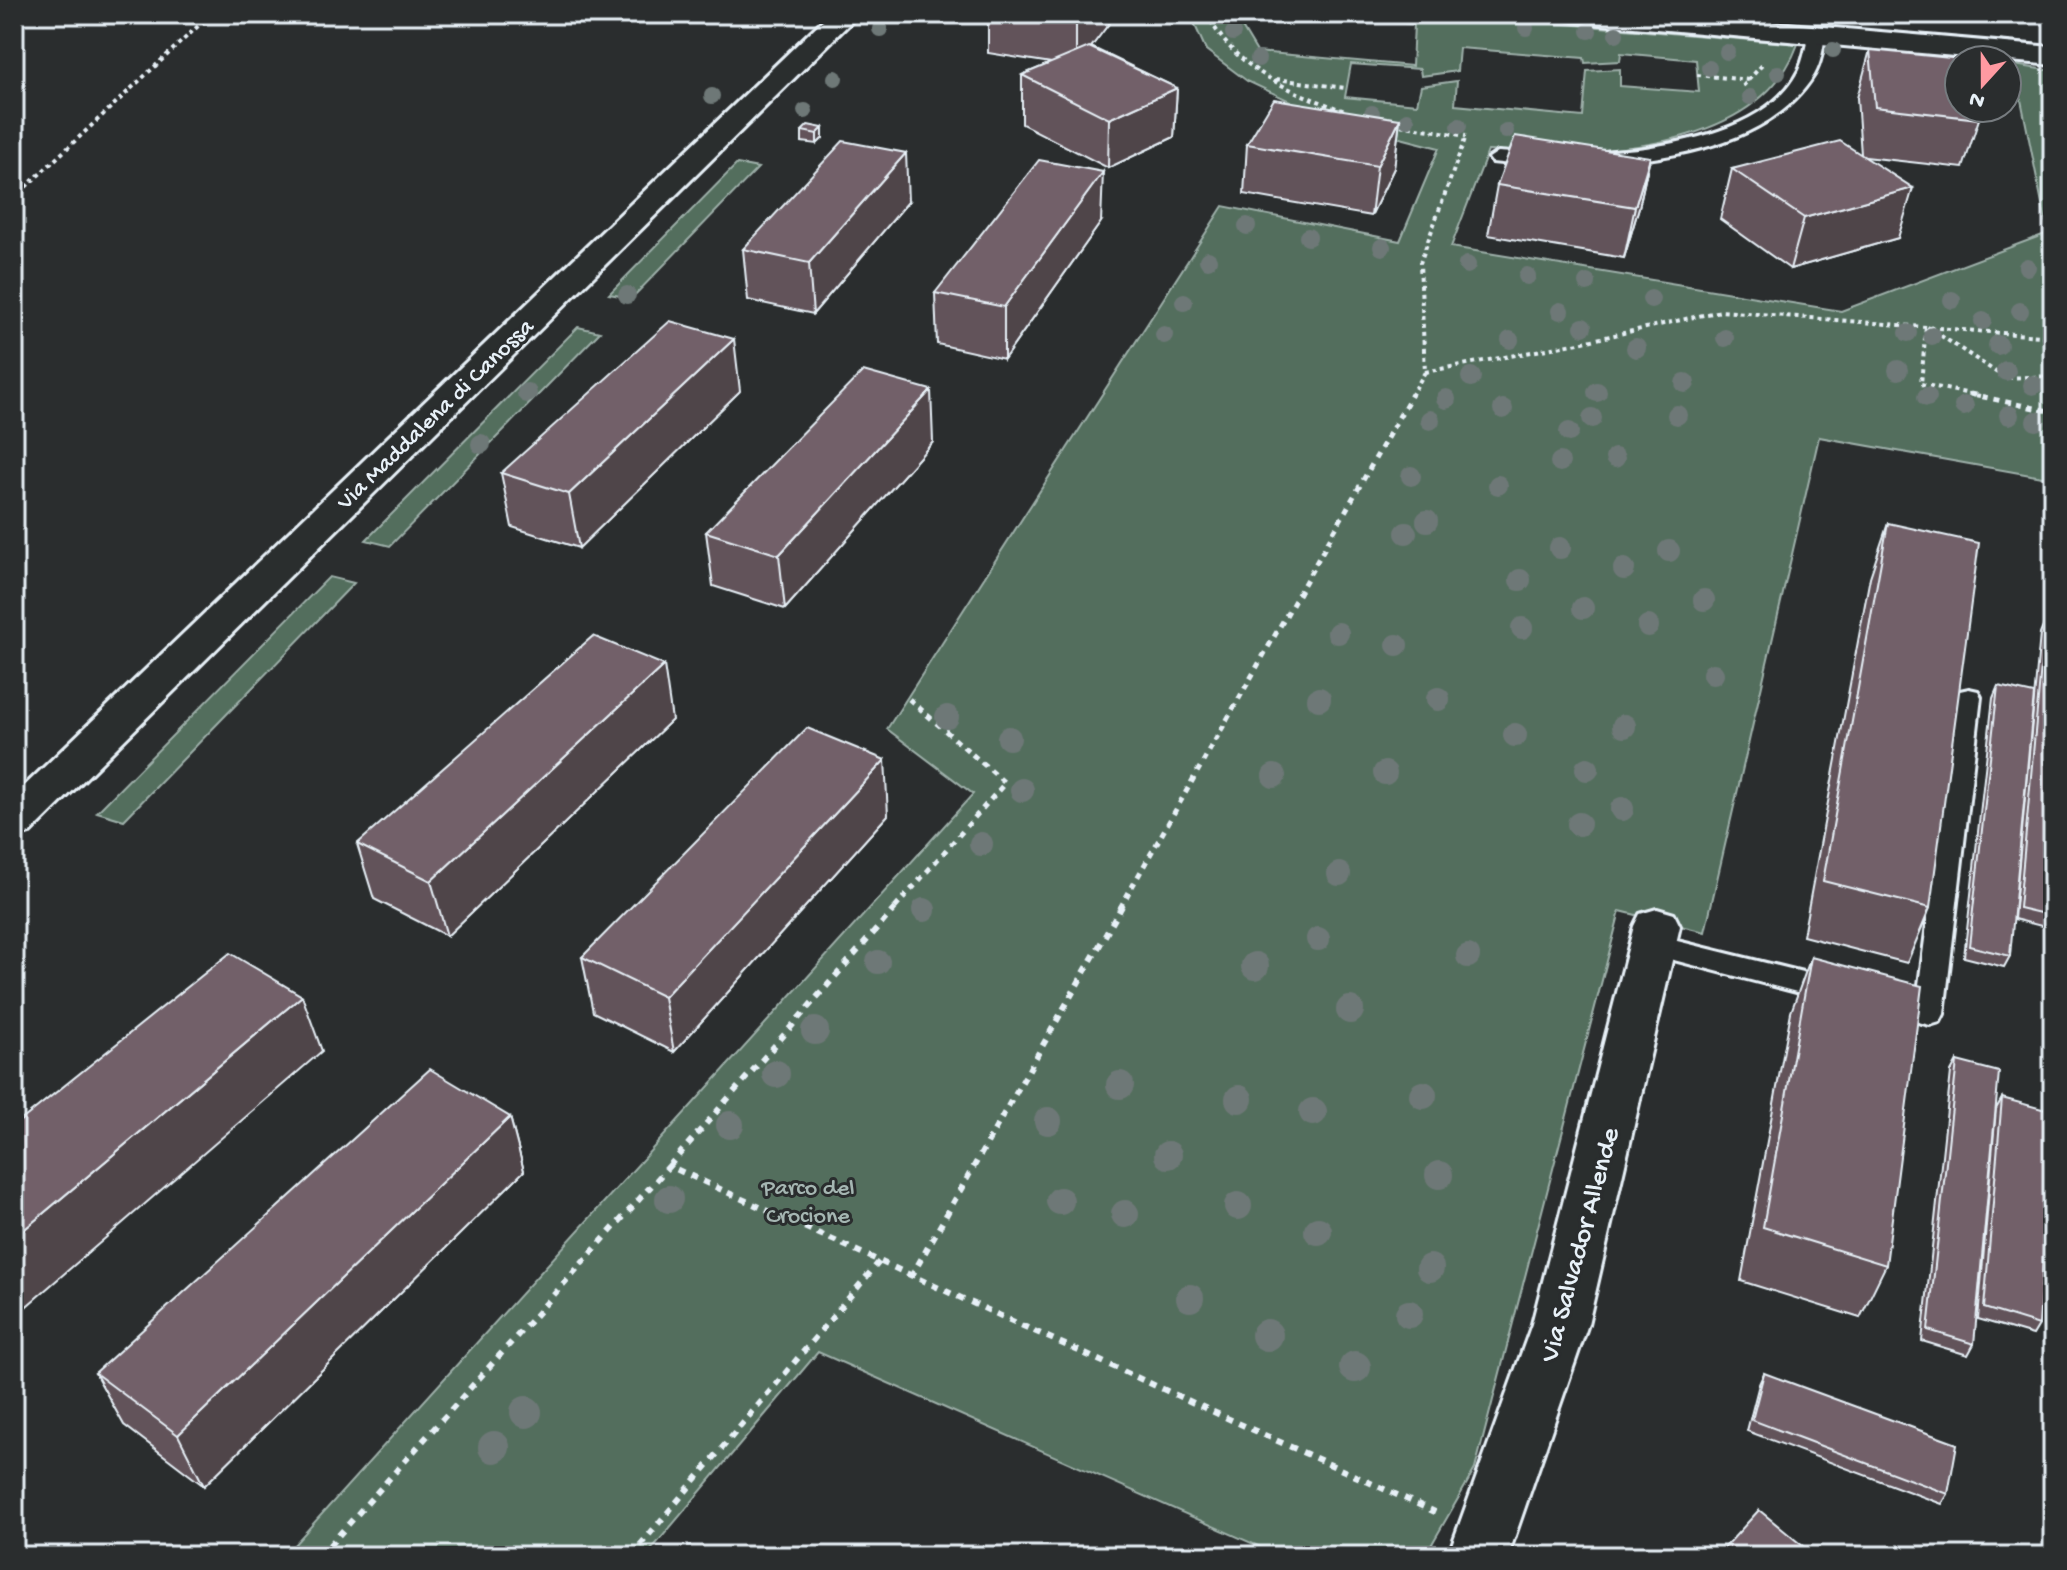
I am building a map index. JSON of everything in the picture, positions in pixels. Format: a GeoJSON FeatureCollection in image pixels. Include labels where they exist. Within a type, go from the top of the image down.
{"type":"FeatureCollection","features":[{"type":"Feature","properties":{"kind":"street","name":"Via Maddalena di Canossa"},"geometry":{"type":"LineString","coordinates":[[17,820],[845,14]]}},
{"type":"Feature","properties":{"kind":"street"},"geometry":{"type":"LineString","coordinates":[[1578,14],[1675,22],[1774,24],[2053,39]]}},
{"type":"Feature","properties":{"kind":"street"},"geometry":{"type":"LineString","coordinates":[[1723,14],[1817,34],[2053,56]]}},
{"type":"Feature","properties":{"kind":"street","name":"Via Salvador Allende"},"geometry":{"type":"LineString","coordinates":[[1482,1546],[1560,1324],[1655,936]]}},
{"type":"Feature","properties":{"kind":"lane"},"geometry":{"type":"LineString","coordinates":[[1585,160],[1667,150],[1719,137],[1743,126],[1779,105],[1793,91],[1811,61],[1817,34]]}},
{"type":"Feature","properties":{"kind":"lane"},"geometry":{"type":"LineString","coordinates":[[1498,158],[1561,161]]}},
{"type":"Feature","properties":{"kind":"lane"},"geometry":{"type":"LineString","coordinates":[[1655,936],[1930,1014],[1969,697]]}},
{"type":"Feature","properties":{"kind":"path"},"geometry":{"type":"LineString","coordinates":[[14,198],[211,14]]}},
{"type":"Feature","properties":{"kind":"path"},"geometry":{"type":"LineString","coordinates":[[1207,14],[1214,31],[1229,49],[1269,79],[1354,114]]}},
{"type":"Feature","properties":{"kind":"path"},"geometry":{"type":"LineString","coordinates":[[1741,88],[1769,56],[1774,24]]}},
{"type":"Feature","properties":{"kind":"path"},"geometry":{"type":"LineString","coordinates":[[1697,75],[1750,80]]}},
{"type":"Feature","properties":{"kind":"path"},"geometry":{"type":"LineString","coordinates":[[1269,79],[1346,88]]}},
{"type":"Feature","properties":{"kind":"path"},"geometry":{"type":"LineString","coordinates":[[911,1277],[1425,372],[1420,263],[1466,136],[1390,124]]}},
{"type":"Feature","properties":{"kind":"path"},"geometry":{"type":"LineString","coordinates":[[1425,372],[1579,343],[1721,311],[2053,337]]}},
{"type":"Feature","properties":{"kind":"path"},"geometry":{"type":"LineString","coordinates":[[1926,326],[2005,378],[2053,376]]}},
{"type":"Feature","properties":{"kind":"path"},"geometry":{"type":"LineString","coordinates":[[1926,326],[1921,384],[2053,412]]}},
{"type":"Feature","properties":{"kind":"path"},"geometry":{"type":"LineString","coordinates":[[320,1556],[669,1166],[1005,783],[909,699]]}},
{"type":"Feature","properties":{"kind":"path"},"geometry":{"type":"LineString","coordinates":[[669,1166],[1482,1546]]}},
{"type":"Feature","properties":{"kind":"path"},"geometry":{"type":"LineString","coordinates":[[631,1556],[879,1262]]}},
{"type":"Feature","properties":{"kind":"green space","name":"Parco del Crocione"},"geometry":{"type":"Polygon","coordinates":[[[1190,14],[1234,14],[1257,52],[1412,66],[1414,24],[1306,14],[1449,14],[1798,44],[1777,81],[1746,108],[1708,128],[1665,141],[1619,149],[1488,151],[1451,247],[1841,311],[2048,233],[2023,109],[2023,66],[2053,71],[2053,479],[1819,437],[1705,932],[1620,911],[1475,1469],[1425,1556],[1281,1556],[818,1352],[646,1556],[284,1556],[973,794],[887,729],[1223,206],[1400,241],[1439,148],[1331,120],[1247,81],[1206,50],[1190,14]],[[1459,48],[1457,71],[1421,76],[1420,69],[1351,64],[1345,97],[1417,104],[1421,86],[1457,81],[1455,105],[1583,117],[1587,71],[1620,69],[1620,86],[1699,92],[1696,60],[1621,53],[1620,61],[1585,63],[1584,58],[1459,48]]]}},
{"type":"Feature","properties":{"kind":"green space"},"geometry":{"type":"Polygon","coordinates":[[[737,164],[758,168],[632,298],[609,294],[737,164]]]}},
{"type":"Feature","properties":{"kind":"green space"},"geometry":{"type":"Polygon","coordinates":[[[578,327],[600,332],[390,546],[366,540],[578,327]]]}},
{"type":"Feature","properties":{"kind":"green space"},"geometry":{"type":"Polygon","coordinates":[[[329,577],[354,583],[124,820],[97,812],[329,577]]]}},
{"type":"Feature","properties":{"kind":"building"},"geometry":{"type":"Polygon","coordinates":[[[1042,14],[1081,14],[1076,20],[1042,14]]]}},
{"type":"Feature","properties":{"kind":"building"},"geometry":{"type":"Polygon","coordinates":[[[1089,47],[1177,88],[1109,119],[1022,75],[1089,47]]]}},
{"type":"Feature","properties":{"kind":"building"},"geometry":{"type":"Polygon","coordinates":[[[1870,50],[1943,57],[1943,115],[1875,107],[1870,50]]]}},
{"type":"Feature","properties":{"kind":"building"},"geometry":{"type":"Polygon","coordinates":[[[1274,99],[1400,119],[1377,166],[1247,144],[1274,99]]]}},
{"type":"Feature","properties":{"kind":"building"},"geometry":{"type":"Polygon","coordinates":[[[808,125],[823,128],[817,134],[802,131],[808,125]]]}},
{"type":"Feature","properties":{"kind":"building"},"geometry":{"type":"Polygon","coordinates":[[[1515,136],[1650,157],[1635,207],[1497,185],[1515,136]]]}},
{"type":"Feature","properties":{"kind":"building"},"geometry":{"type":"Polygon","coordinates":[[[843,141],[906,153],[809,263],[743,249],[843,141]]]}},
{"type":"Feature","properties":{"kind":"building"},"geometry":{"type":"Polygon","coordinates":[[[1840,141],[1913,188],[1804,218],[1732,169],[1840,141]]]}},
{"type":"Feature","properties":{"kind":"building"},"geometry":{"type":"Polygon","coordinates":[[[1039,160],[1103,172],[1004,307],[935,293],[1039,160]]]}},
{"type":"Feature","properties":{"kind":"building"},"geometry":{"type":"Polygon","coordinates":[[[670,321],[734,339],[569,494],[501,473],[670,321]]]}},
{"type":"Feature","properties":{"kind":"building"},"geometry":{"type":"Polygon","coordinates":[[[863,371],[931,390],[779,555],[706,532],[863,371]]]}},
{"type":"Feature","properties":{"kind":"building"},"geometry":{"type":"Polygon","coordinates":[[[1888,523],[1979,543],[1930,908],[1823,881],[1888,523]]]}},
{"type":"Feature","properties":{"kind":"building"},"geometry":{"type":"Polygon","coordinates":[[[2045,622],[2053,624],[2053,916],[2019,908],[2045,622]]]}},
{"type":"Feature","properties":{"kind":"building"},"geometry":{"type":"Polygon","coordinates":[[[593,636],[664,665],[431,881],[357,844],[593,636]]]}},
{"type":"Feature","properties":{"kind":"building"},"geometry":{"type":"Polygon","coordinates":[[[1998,686],[2034,694],[2010,956],[1969,946],[1998,686]]]}},
{"type":"Feature","properties":{"kind":"building"},"geometry":{"type":"Polygon","coordinates":[[[807,728],[885,760],[664,997],[582,957],[807,728]]]}},
{"type":"Feature","properties":{"kind":"building"},"geometry":{"type":"Polygon","coordinates":[[[230,953],[302,996],[14,1238],[14,1126],[230,953]]]}},
{"type":"Feature","properties":{"kind":"building"},"geometry":{"type":"Polygon","coordinates":[[[1811,957],[1922,986],[1886,1265],[1763,1227],[1811,957]]]}},
{"type":"Feature","properties":{"kind":"building"},"geometry":{"type":"Polygon","coordinates":[[[1957,1061],[1999,1072],[1974,1344],[1928,1330],[1957,1061]]]}},
{"type":"Feature","properties":{"kind":"building"},"geometry":{"type":"Polygon","coordinates":[[[430,1069],[510,1117],[178,1435],[95,1373],[430,1069]]]}},
{"type":"Feature","properties":{"kind":"building"},"geometry":{"type":"Polygon","coordinates":[[[2002,1098],[2053,1112],[2039,1325],[1984,1308],[2002,1098]]]}},
{"type":"Feature","properties":{"kind":"building"},"geometry":{"type":"Polygon","coordinates":[[[1764,1373],[1957,1444],[1948,1494],[1752,1420],[1764,1373]]]}},
{"type":"Feature","properties":{"kind":"building"},"geometry":{"type":"Polygon","coordinates":[[[1759,1510],[1815,1556],[1717,1556],[1759,1510]]]}}]}
